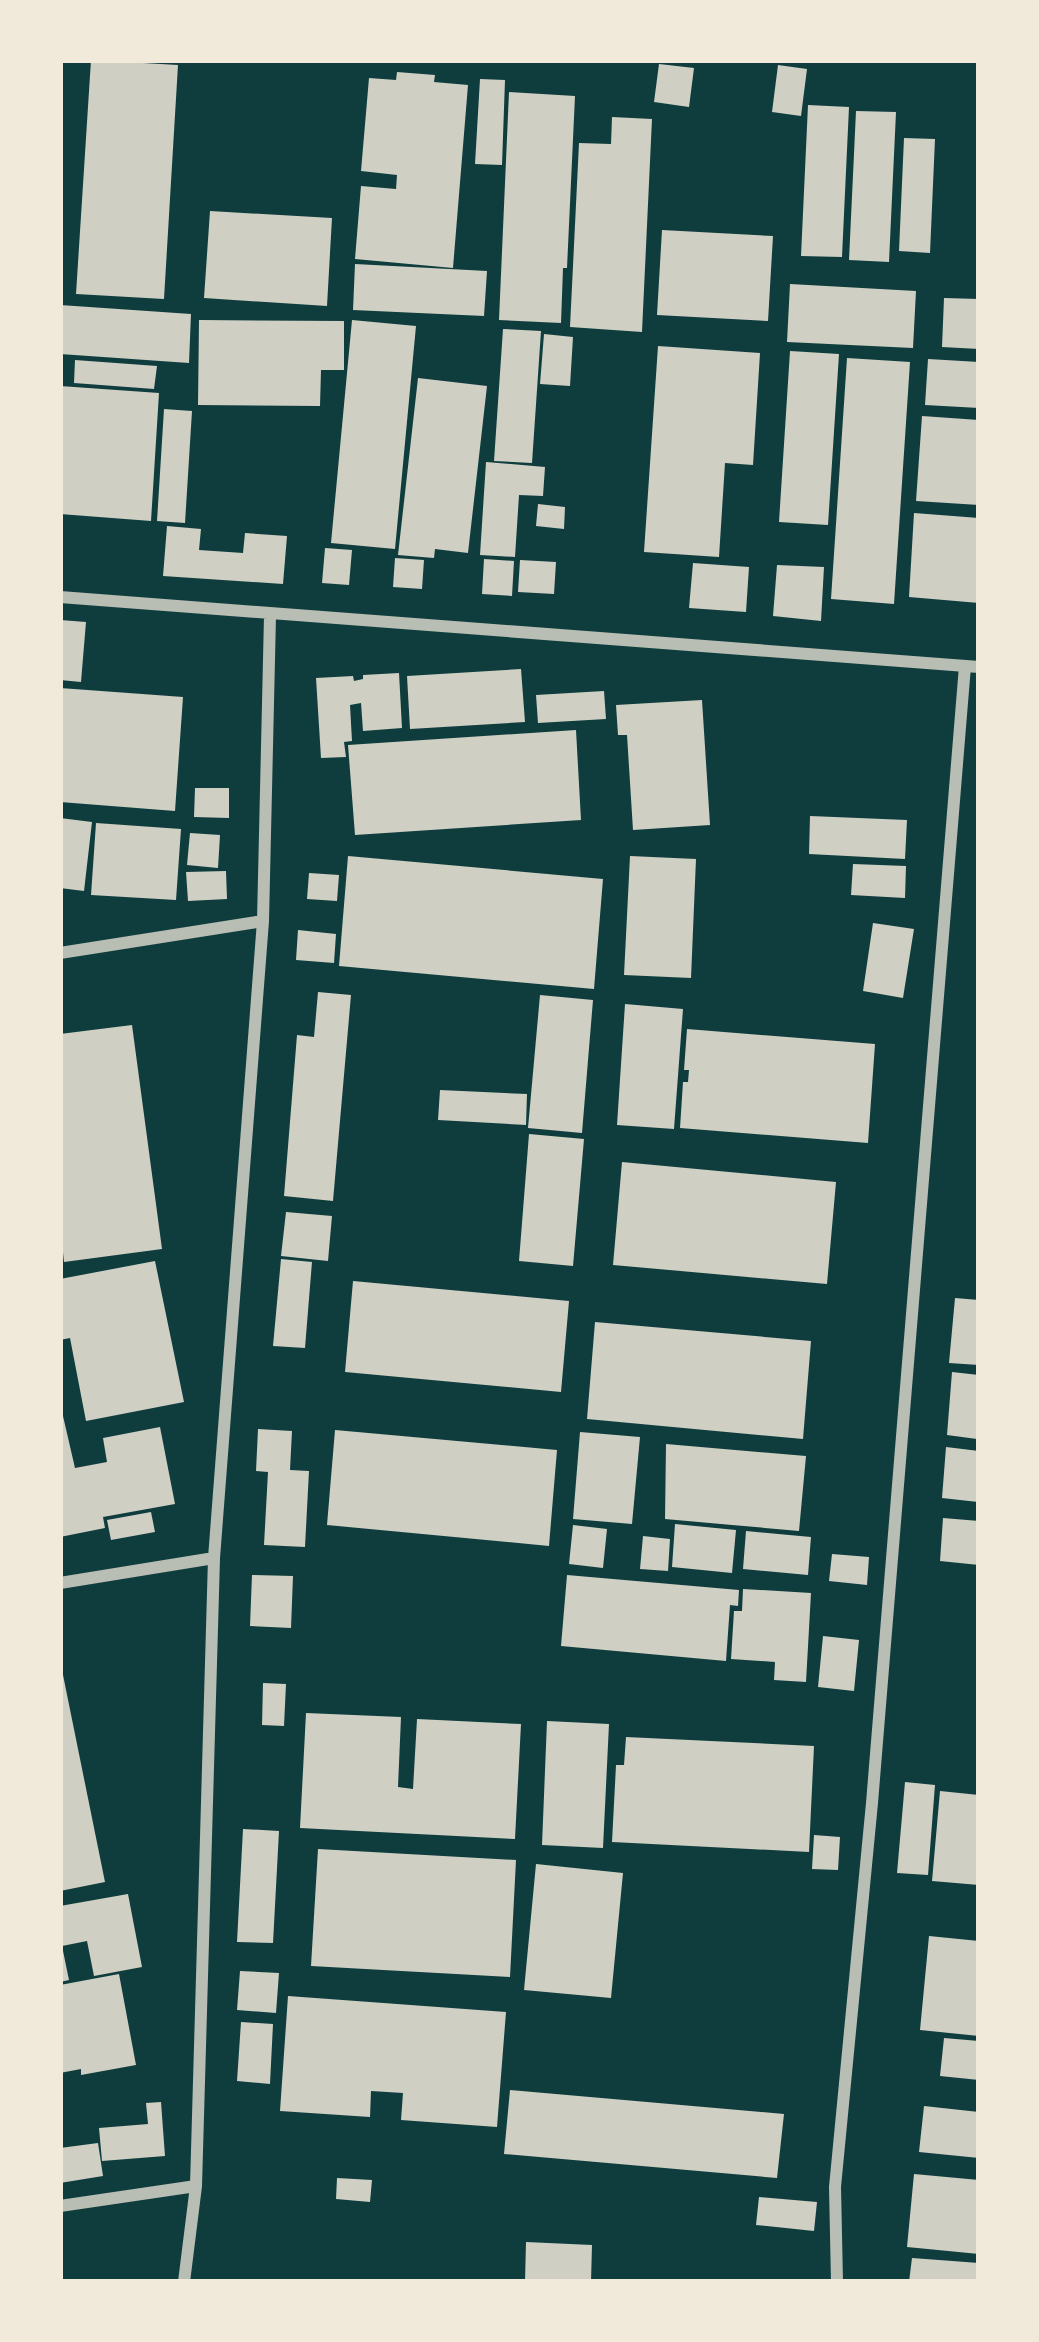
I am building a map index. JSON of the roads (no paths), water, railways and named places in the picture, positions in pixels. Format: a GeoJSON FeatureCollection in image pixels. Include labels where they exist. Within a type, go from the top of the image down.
{"type":"FeatureCollection","features":[{"type":"Feature","properties":{"kind":"street"},"geometry":{"type":"LineString","coordinates":[[60,598],[972,666],[836,2187],[837,2282]]}},
{"type":"Feature","properties":{"kind":"street"},"geometry":{"type":"LineString","coordinates":[[184,2282],[196,2186],[214,1558],[263,921],[270,616]]}},
{"type":"Feature","properties":{"kind":"street"},"geometry":{"type":"LineString","coordinates":[[60,953],[263,921]]}},
{"type":"Feature","properties":{"kind":"street"},"geometry":{"type":"LineString","coordinates":[[60,1583],[214,1558]]}},
{"type":"Feature","properties":{"kind":"street"},"geometry":{"type":"LineString","coordinates":[[60,2206],[196,2186]]}}]}
